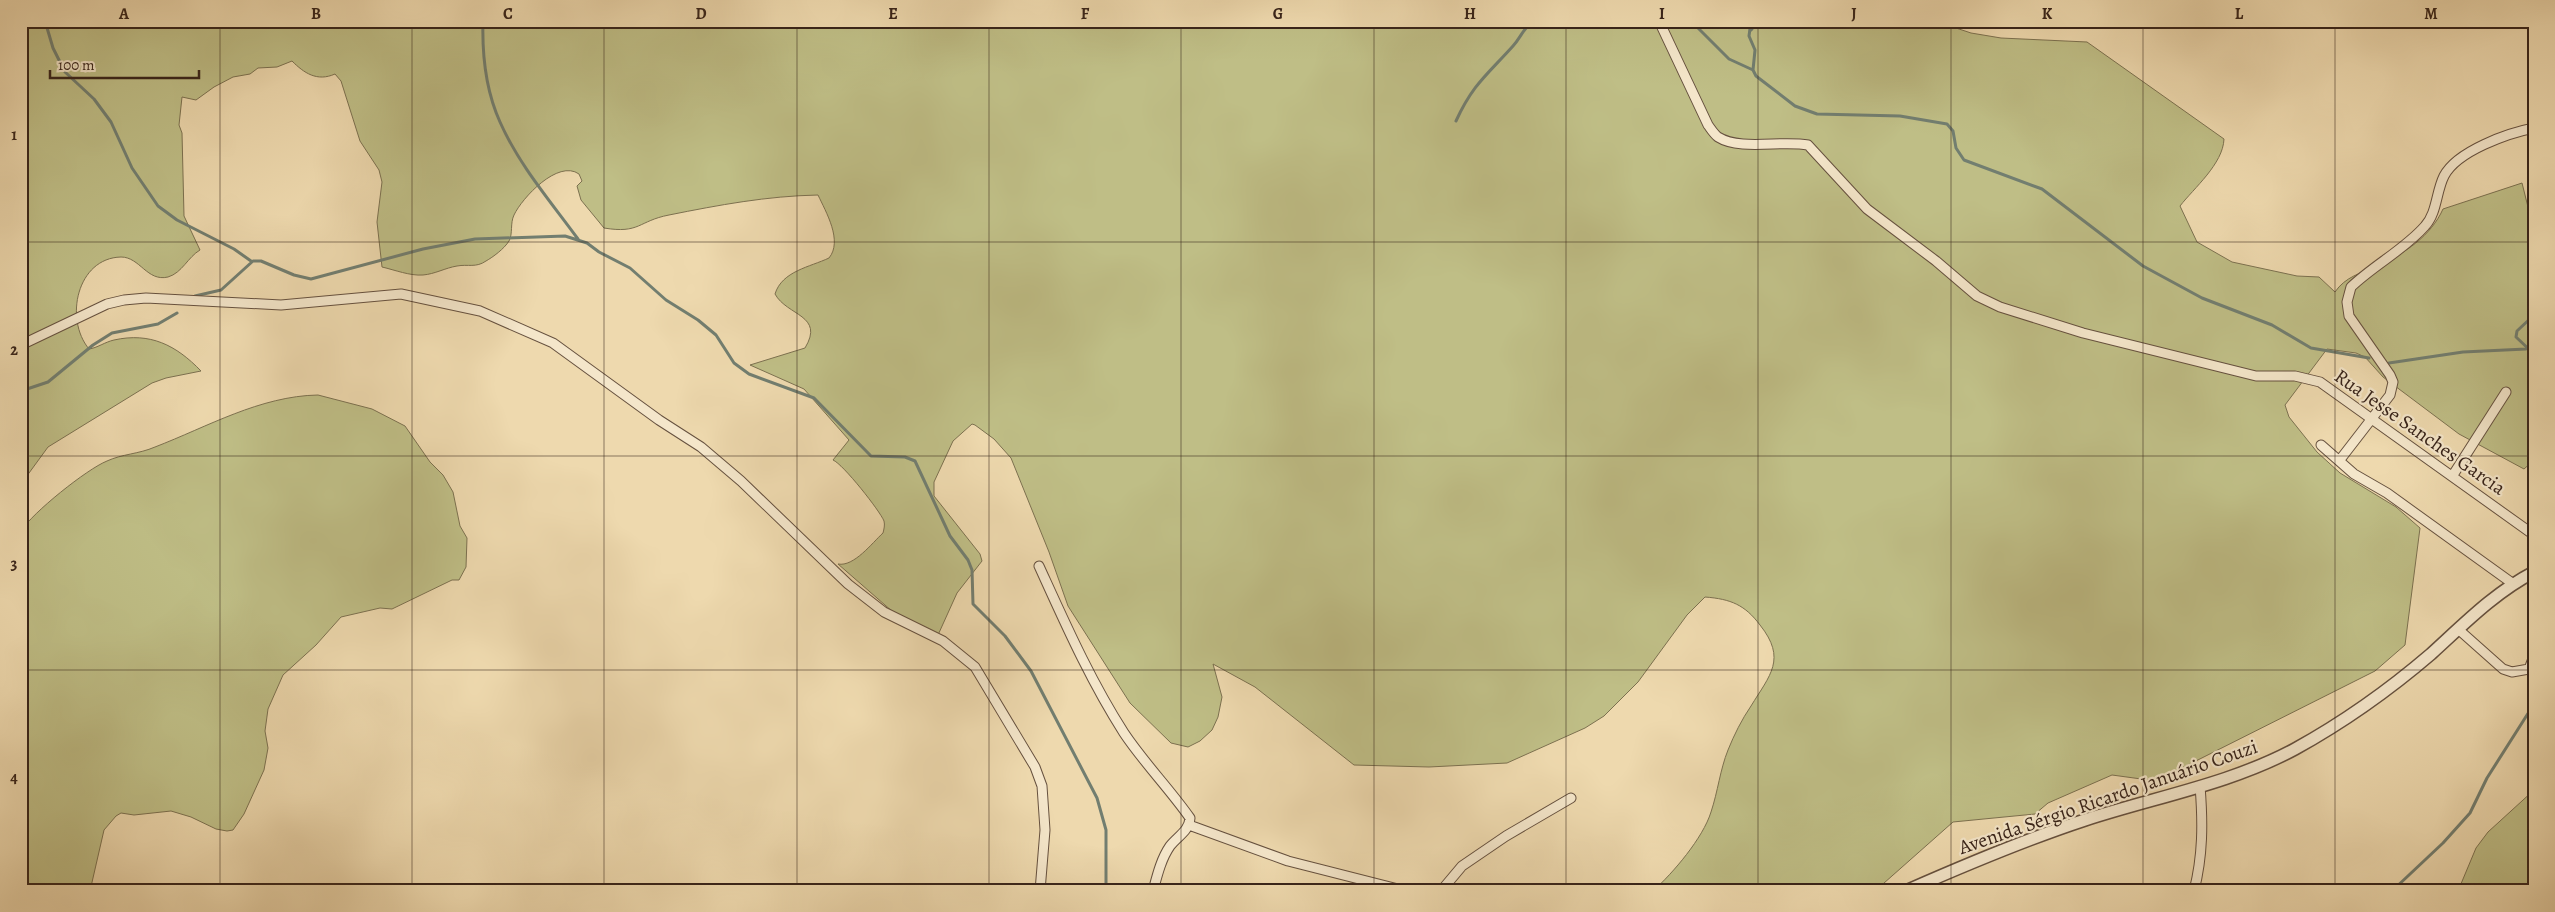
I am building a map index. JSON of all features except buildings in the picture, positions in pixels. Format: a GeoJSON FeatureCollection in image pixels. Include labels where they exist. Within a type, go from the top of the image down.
{"type":"FeatureCollection","features":[{"type":"Feature","properties":{"kind":"street","name":"Rua Jesse Sanches Garcia"},"geometry":{"type":"LineString","coordinates":[[1659,21],[1708,125],[1717,136],[1738,143],[1795,142],[1808,144],[1867,209],[1936,261],[1977,296],[2000,307],[2083,333],[2256,376],[2308,378],[2320,382],[2534,534]]}},
{"type":"Feature","properties":{"kind":"street"},"geometry":{"type":"LineString","coordinates":[[2339,461],[2390,395],[2393,382],[2348,316],[2347,302],[2351,287],[2424,227],[2433,213],[2444,176],[2452,167],[2493,141],[2534,128]]}},
{"type":"Feature","properties":{"kind":"street"},"geometry":{"type":"LineString","coordinates":[[21,346],[107,304],[124,300],[146,298],[281,305],[401,294],[480,311],[553,343],[659,420],[701,446],[741,481],[848,584],[884,612],[942,641],[975,667],[1035,768],[1042,786],[1044,830],[1040,891]]}},
{"type":"Feature","properties":{"kind":"street"},"geometry":{"type":"LineString","coordinates":[[2453,475],[2506,392]]}},
{"type":"Feature","properties":{"kind":"street"},"geometry":{"type":"LineString","coordinates":[[2321,445],[2354,474],[2387,494],[2512,584]]}},
{"type":"Feature","properties":{"kind":"street"},"geometry":{"type":"LineString","coordinates":[[1039,566],[1079,654],[1123,731],[1148,766],[1190,818],[1189,825],[1171,846],[1153,891]]}},
{"type":"Feature","properties":{"kind":"street","name":"Avenida Sérgio Ricardo Januário Couzi"},"geometry":{"type":"LineString","coordinates":[[1906,891],[1989,854],[2077,823],[2245,772],[2294,750],[2343,721],[2383,693],[2512,584],[2534,572]]}},
{"type":"Feature","properties":{"kind":"street"},"geometry":{"type":"LineString","coordinates":[[2458,629],[2503,669],[2512,672],[2530,668],[2534,660]]}},
{"type":"Feature","properties":{"kind":"street"},"geometry":{"type":"LineString","coordinates":[[2194,891],[2201,861],[2204,831],[2200,786]]}},
{"type":"Feature","properties":{"kind":"street"},"geometry":{"type":"LineString","coordinates":[[1441,891],[1462,866],[1506,836],[1572,798]]}},
{"type":"Feature","properties":{"kind":"street"},"geometry":{"type":"LineString","coordinates":[[1189,825],[1288,861],[1406,891]]}},
{"type":"Feature","properties":{"kind":"shaded area"},"geometry":{"type":"Polygon","coordinates":[[[21,21],[1935,21],[1971,33],[2001,38],[2087,42],[2224,139],[2219,157],[2207,175],[2180,206],[2197,242],[2232,262],[2297,276],[2319,277],[2335,292],[2348,279],[2407,250],[2424,236],[2438,219],[2443,209],[2522,183],[2534,231],[2534,460],[2524,469],[2459,434],[2383,377],[2365,357],[2356,353],[2327,349],[2285,405],[2289,417],[2317,452],[2340,473],[2396,507],[2420,528],[2405,645],[2375,671],[2156,781],[2112,775],[2048,803],[2035,814],[1953,822],[1875,891],[1653,891],[1678,865],[1694,844],[1707,822],[1730,744],[1773,667],[1773,648],[1768,637],[1749,612],[1737,604],[1722,599],[1705,597],[1687,615],[1638,682],[1604,716],[1585,728],[1507,763],[1429,767],[1354,765],[1255,687],[1213,664],[1222,697],[1218,717],[1212,730],[1200,741],[1188,747],[1171,743],[1130,703],[1068,606],[1049,552],[1011,458],[994,439],[975,425],[972,424],[953,441],[934,482],[934,496],[980,554],[982,561],[957,593],[938,635],[893,612],[838,564],[850,562],[856,558],[883,533],[884,526],[884,521],[869,498],[845,470],[833,460],[849,440],[804,389],[750,365],[805,348],[810,337],[810,329],[807,322],[775,294],[779,286],[790,275],[829,258],[833,251],[834,235],[832,226],[818,195],[762,199],[688,211],[659,218],[632,228],[604,228],[581,200],[577,186],[582,181],[579,174],[571,171],[561,172],[542,182],[525,199],[514,215],[509,241],[501,250],[482,263],[457,266],[418,275],[382,267],[377,222],[382,182],[379,170],[360,141],[341,81],[335,74],[322,77],[311,75],[292,61],[277,67],[258,68],[250,74],[233,77],[214,87],[196,100],[182,97],[179,125],[182,133],[184,216],[200,250],[173,275],[161,278],[149,273],[128,258],[121,257],[106,260],[94,268],[85,279],[79,292],[77,322],[81,336],[89,349],[111,341],[127,338],[151,339],[182,354],[201,371],[166,378],[152,383],[48,447],[21,484],[21,21]]]}},
{"type":"Feature","properties":{"kind":"shaded area"},"geometry":{"type":"Polygon","coordinates":[[[318,395],[372,409],[405,426],[430,462],[443,475],[453,492],[460,526],[467,538],[466,567],[459,580],[452,580],[392,609],[380,608],[341,617],[316,645],[283,675],[268,709],[265,731],[268,748],[264,770],[244,814],[233,830],[216,829],[191,817],[171,811],[134,815],[121,813],[104,830],[90,891],[21,891],[21,531],[36,514],[61,492],[107,461],[149,449],[255,407],[296,397],[318,395]]]}},
{"type":"Feature","properties":{"kind":"shaded area"},"geometry":{"type":"Polygon","coordinates":[[[2534,790],[2534,891],[2458,891],[2476,848],[2488,832],[2534,790]]]}},
{"type":"Feature","properties":{"kind":"waterway"},"geometry":{"type":"LineString","coordinates":[[45,21],[53,48],[65,72],[94,99],[111,122],[132,168],[158,206],[177,220],[234,249],[251,261]]}},
{"type":"Feature","properties":{"kind":"waterway"},"geometry":{"type":"LineString","coordinates":[[483,21],[483,47],[488,85],[500,122],[516,153],[578,239]]}},
{"type":"Feature","properties":{"kind":"waterway"},"geometry":{"type":"LineString","coordinates":[[1456,121],[1468,98],[1481,80],[1513,46],[1525,29],[1536,21]]}},
{"type":"Feature","properties":{"kind":"waterway"},"geometry":{"type":"LineString","coordinates":[[1691,21],[1729,59],[1753,70]]}},
{"type":"Feature","properties":{"kind":"waterway"},"geometry":{"type":"LineString","coordinates":[[1751,21],[1749,36],[1755,50],[1753,70],[1756,76],[1795,106],[1817,114],[1900,116],[1947,124],[1953,131],[1956,148],[1964,160],[2042,189],[2143,266],[2202,298],[2272,325],[2311,348],[2369,358]]}},
{"type":"Feature","properties":{"kind":"waterway"},"geometry":{"type":"LineString","coordinates":[[1751,30],[1758,21]]}},
{"type":"Feature","properties":{"kind":"waterway"},"geometry":{"type":"LineString","coordinates":[[195,296],[221,290],[253,261],[261,261],[294,275],[311,279],[423,249],[475,239],[565,236],[587,243],[599,252],[630,268],[666,300],[698,320],[716,335],[734,363],[749,374],[814,398],[871,456],[905,457],[915,461],[950,536],[968,560],[972,570],[973,604],[1005,636],[1031,671],[1097,798],[1106,830],[1106,891]]}},
{"type":"Feature","properties":{"kind":"waterway"},"geometry":{"type":"LineString","coordinates":[[21,391],[48,382],[93,345],[112,333],[158,324],[177,313]]}},
{"type":"Feature","properties":{"kind":"waterway"},"geometry":{"type":"LineString","coordinates":[[2534,315],[2517,331],[2516,337],[2534,354]]}},
{"type":"Feature","properties":{"kind":"waterway"},"geometry":{"type":"LineString","coordinates":[[2389,363],[2463,352],[2526,349]]}},
{"type":"Feature","properties":{"kind":"waterway"},"geometry":{"type":"LineString","coordinates":[[2392,891],[2443,843],[2470,813],[2487,778],[2534,704]]}}]}
